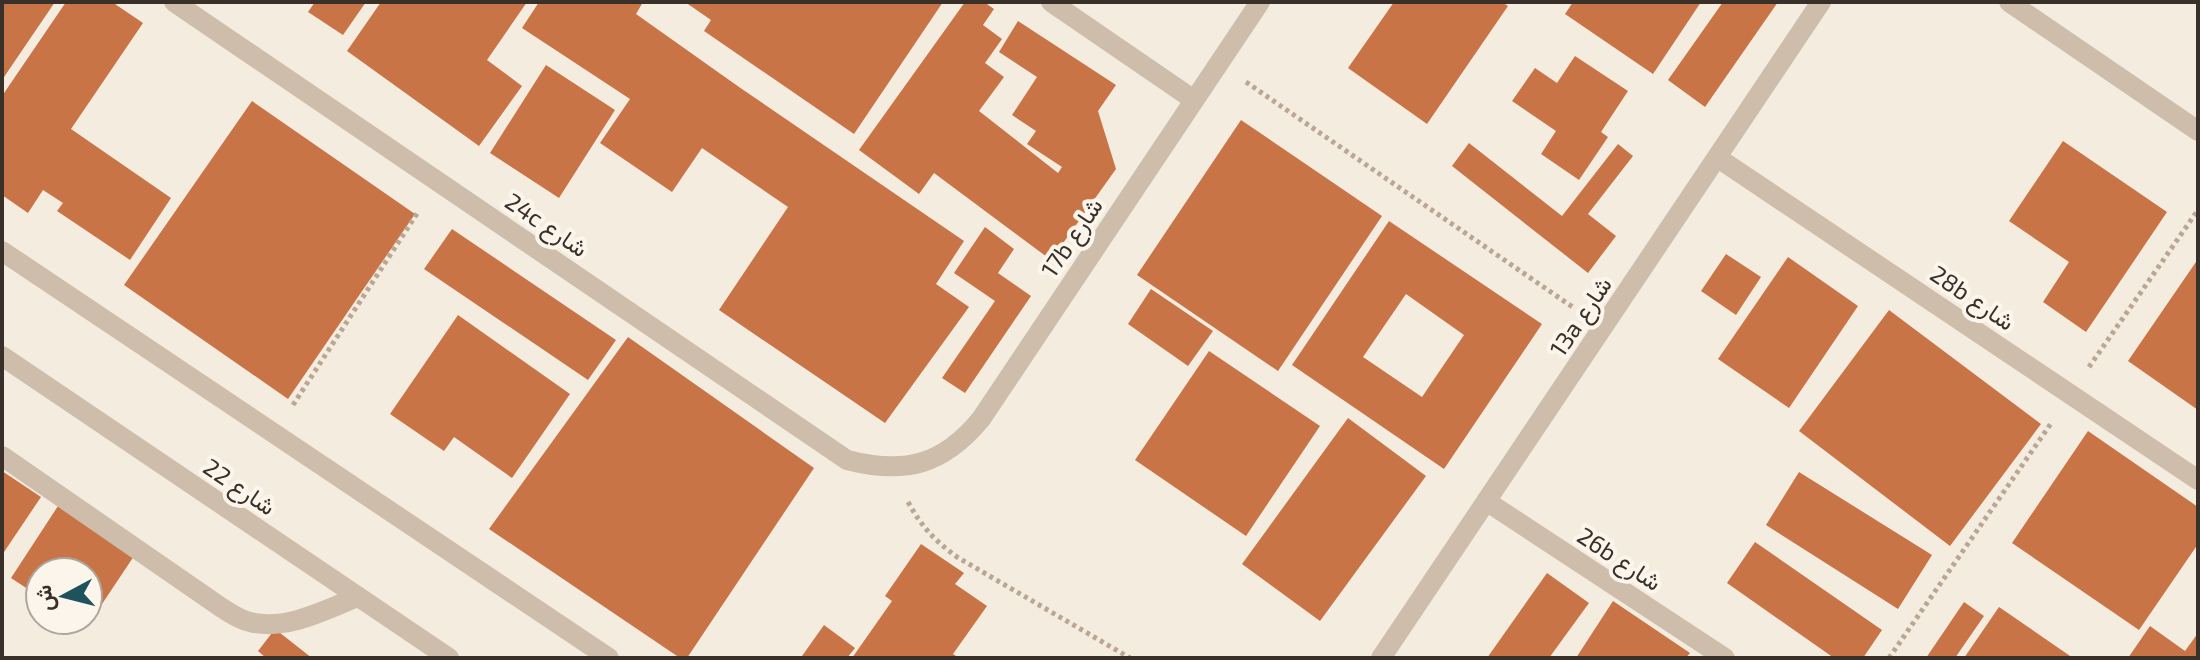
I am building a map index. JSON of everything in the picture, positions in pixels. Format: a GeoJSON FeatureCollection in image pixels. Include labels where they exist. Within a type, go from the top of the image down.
{"type":"FeatureCollection","features":[{"type":"Feature","properties":{"kind":"street","name":"24c شارع"},"geometry":{"type":"LineString","coordinates":[[174,2],[847,460],[898,468]]}},
{"type":"Feature","properties":{"kind":"street"},"geometry":{"type":"LineString","coordinates":[[1051,2],[1194,100]]}},
{"type":"Feature","properties":{"kind":"street","name":"17b شارع"},"geometry":{"type":"LineString","coordinates":[[898,468],[922,463],[945,452],[965,438],[981,419],[1260,2]]}},
{"type":"Feature","properties":{"kind":"street","name":"13a شارع"},"geometry":{"type":"LineString","coordinates":[[1381,658],[1821,2]]}},
{"type":"Feature","properties":{"kind":"street"},"geometry":{"type":"LineString","coordinates":[[2009,2],[2198,131]]}},
{"type":"Feature","properties":{"kind":"street","name":"28b شارع"},"geometry":{"type":"LineString","coordinates":[[1718,158],[2198,480]]}},
{"type":"Feature","properties":{"kind":"street"},"geometry":{"type":"LineString","coordinates":[[2,251],[609,658]]}},
{"type":"Feature","properties":{"kind":"street","name":"شارع 22"},"geometry":{"type":"LineString","coordinates":[[2,356],[449,658]]}},
{"type":"Feature","properties":{"kind":"street"},"geometry":{"type":"LineString","coordinates":[[2,456],[222,608],[247,622],[275,625],[358,597]]}},
{"type":"Feature","properties":{"kind":"street","name":"26b شارع"},"geometry":{"type":"LineString","coordinates":[[1486,501],[1725,658]]}},
{"type":"Feature","properties":{"kind":"path"},"geometry":{"type":"LineString","coordinates":[[1219,64],[1603,328]]}},
{"type":"Feature","properties":{"kind":"path"},"geometry":{"type":"LineString","coordinates":[[275,432],[438,181]]}},
{"type":"Feature","properties":{"kind":"path"},"geometry":{"type":"LineString","coordinates":[[1889,658],[2198,210]]}},
{"type":"Feature","properties":{"kind":"path"},"geometry":{"type":"LineString","coordinates":[[898,468],[904,495],[917,519],[935,540],[957,557],[1130,658]]}},
{"type":"Feature","properties":{"kind":"building"},"geometry":{"type":"Polygon","coordinates":[[[2,2],[55,2],[2,80],[2,2]]]}},
{"type":"Feature","properties":{"kind":"building"},"geometry":{"type":"Polygon","coordinates":[[[66,2],[112,2],[143,23],[71,129],[171,198],[130,260],[57,211],[63,203],[43,190],[28,213],[2,195],[2,96],[66,2]]]}},
{"type":"Feature","properties":{"kind":"building"},"geometry":{"type":"Polygon","coordinates":[[[315,2],[366,2],[343,35],[308,12],[315,2]]]}},
{"type":"Feature","properties":{"kind":"building"},"geometry":{"type":"Polygon","coordinates":[[[381,2],[527,2],[487,60],[522,86],[479,146],[347,51],[381,2]]]}},
{"type":"Feature","properties":{"kind":"building"},"geometry":{"type":"Polygon","coordinates":[[[539,2],[643,2],[636,14],[964,241],[936,284],[969,307],[885,423],[719,310],[788,207],[702,148],[672,192],[600,143],[630,99],[522,28],[539,2]]]}},
{"type":"Feature","properties":{"kind":"building"},"geometry":{"type":"Polygon","coordinates":[[[685,2],[943,2],[854,134],[704,31],[711,20],[685,2]]]}},
{"type":"Feature","properties":{"kind":"building"},"geometry":{"type":"Polygon","coordinates":[[[965,2],[984,2],[994,9],[983,25],[1002,39],[985,63],[1004,77],[979,111],[1058,173],[1062,167],[1027,144],[1036,131],[1012,115],[1037,77],[999,52],[1018,21],[1116,85],[1098,111],[1116,169],[1051,260],[934,173],[919,194],[859,150],[965,2]]]}},
{"type":"Feature","properties":{"kind":"building"},"geometry":{"type":"Polygon","coordinates":[[[1394,2],[1502,2],[1508,6],[1427,124],[1348,68],[1394,2]]]}},
{"type":"Feature","properties":{"kind":"building"},"geometry":{"type":"Polygon","coordinates":[[[1573,2],[1701,2],[1653,74],[1565,14],[1573,2]]]}},
{"type":"Feature","properties":{"kind":"building"},"geometry":{"type":"Polygon","coordinates":[[[1723,2],[1778,2],[1705,107],[1668,80],[1723,2]]]}},
{"type":"Feature","properties":{"kind":"building"},"geometry":{"type":"Polygon","coordinates":[[[1575,56],[1628,91],[1601,132],[1608,137],[1579,180],[1541,154],[1556,131],[1512,101],[1535,68],[1557,83],[1575,56]]]}},
{"type":"Feature","properties":{"kind":"building"},"geometry":{"type":"Polygon","coordinates":[[[546,65],[615,110],[559,198],[490,153],[546,65]]]}},
{"type":"Feature","properties":{"kind":"building"},"geometry":{"type":"Polygon","coordinates":[[[252,101],[415,214],[288,399],[124,285],[252,101]]]}},
{"type":"Feature","properties":{"kind":"building"},"geometry":{"type":"Polygon","coordinates":[[[1241,120],[1382,216],[1278,371],[1137,275],[1241,120]]]}},
{"type":"Feature","properties":{"kind":"building"},"geometry":{"type":"Polygon","coordinates":[[[2063,141],[2167,212],[2086,332],[2043,302],[2069,262],[2009,221],[2063,141]]]}},
{"type":"Feature","properties":{"kind":"building"},"geometry":{"type":"Polygon","coordinates":[[[1469,143],[1562,216],[1618,144],[1633,156],[1588,214],[1616,236],[1588,273],[1452,166],[1469,143]]]}},
{"type":"Feature","properties":{"kind":"building"},"geometry":{"type":"Polygon","coordinates":[[[1389,221],[1542,324],[1444,469],[1292,365],[1389,221]],[[1406,294],[1363,357],[1422,397],[1464,335],[1406,294]]]}},
{"type":"Feature","properties":{"kind":"building"},"geometry":{"type":"Polygon","coordinates":[[[985,227],[1014,249],[998,273],[1031,296],[965,393],[942,378],[995,301],[954,273],[985,227]]]}},
{"type":"Feature","properties":{"kind":"building"},"geometry":{"type":"Polygon","coordinates":[[[452,229],[616,340],[588,380],[424,269],[452,229]]]}},
{"type":"Feature","properties":{"kind":"building"},"geometry":{"type":"Polygon","coordinates":[[[1726,254],[1761,277],[1736,315],[1701,291],[1726,254]]]}},
{"type":"Feature","properties":{"kind":"building"},"geometry":{"type":"Polygon","coordinates":[[[1788,257],[1858,306],[1789,408],[1718,359],[1788,257]]]}},
{"type":"Feature","properties":{"kind":"building"},"geometry":{"type":"Polygon","coordinates":[[[2198,259],[2198,410],[2128,361],[2198,259]]]}},
{"type":"Feature","properties":{"kind":"building"},"geometry":{"type":"Polygon","coordinates":[[[1151,289],[1213,331],[1188,366],[1128,324],[1151,289]]]}},
{"type":"Feature","properties":{"kind":"building"},"geometry":{"type":"Polygon","coordinates":[[[1889,310],[2041,424],[1950,546],[1799,431],[1889,310]]]}},
{"type":"Feature","properties":{"kind":"building"},"geometry":{"type":"Polygon","coordinates":[[[458,315],[570,394],[512,478],[454,437],[444,451],[390,414],[458,315]]]}},
{"type":"Feature","properties":{"kind":"building"},"geometry":{"type":"Polygon","coordinates":[[[628,337],[814,468],[687,658],[680,658],[489,529],[628,337]]]}},
{"type":"Feature","properties":{"kind":"building"},"geometry":{"type":"Polygon","coordinates":[[[1209,351],[1320,426],[1246,536],[1135,460],[1209,351]]]}},
{"type":"Feature","properties":{"kind":"building"},"geometry":{"type":"Polygon","coordinates":[[[1348,418],[1426,476],[1320,621],[1242,564],[1348,418]]]}},
{"type":"Feature","properties":{"kind":"building"},"geometry":{"type":"Polygon","coordinates":[[[2088,431],[2198,507],[2198,544],[2139,630],[2012,543],[2088,431]]]}},
{"type":"Feature","properties":{"kind":"building"},"geometry":{"type":"Polygon","coordinates":[[[2,471],[41,497],[2,555],[2,471]]]}},
{"type":"Feature","properties":{"kind":"building"},"geometry":{"type":"Polygon","coordinates":[[[1799,472],[1932,555],[1898,609],[1766,525],[1799,472]]]}},
{"type":"Feature","properties":{"kind":"building"},"geometry":{"type":"Polygon","coordinates":[[[58,506],[134,556],[104,601],[104,556],[25,556],[58,506]]]}},
{"type":"Feature","properties":{"kind":"building"},"geometry":{"type":"Polygon","coordinates":[[[1755,542],[1882,630],[1863,658],[1834,658],[1727,583],[1755,542]]]}},
{"type":"Feature","properties":{"kind":"building"},"geometry":{"type":"Polygon","coordinates":[[[921,544],[964,573],[955,584],[987,606],[953,654],[959,658],[852,658],[892,601],[885,596],[921,544]]]}},
{"type":"Feature","properties":{"kind":"building"},"geometry":{"type":"Polygon","coordinates":[[[24,558],[24,587],[11,578],[24,558]]]}},
{"type":"Feature","properties":{"kind":"building"},"geometry":{"type":"Polygon","coordinates":[[[1547,573],[1589,603],[1549,658],[1487,658],[1547,573]]]}},
{"type":"Feature","properties":{"kind":"building"},"geometry":{"type":"Polygon","coordinates":[[[1613,601],[1690,653],[1686,658],[1576,658],[1613,601]]]}},
{"type":"Feature","properties":{"kind":"building"},"geometry":{"type":"Polygon","coordinates":[[[1964,602],[1984,616],[1955,658],[1926,658],[1964,602]]]}},
{"type":"Feature","properties":{"kind":"building"},"geometry":{"type":"Polygon","coordinates":[[[1999,607],[2073,658],[1964,658],[1999,607]]]}},
{"type":"Feature","properties":{"kind":"building"},"geometry":{"type":"Polygon","coordinates":[[[824,625],[855,648],[847,658],[802,656],[824,625]]]}},
{"type":"Feature","properties":{"kind":"building"},"geometry":{"type":"Polygon","coordinates":[[[2150,626],[2185,651],[2198,633],[2198,658],[2128,658],[2150,626]]]}},
{"type":"Feature","properties":{"kind":"building"},"geometry":{"type":"Polygon","coordinates":[[[275,629],[312,658],[266,658],[258,651],[275,629]]]}}]}
